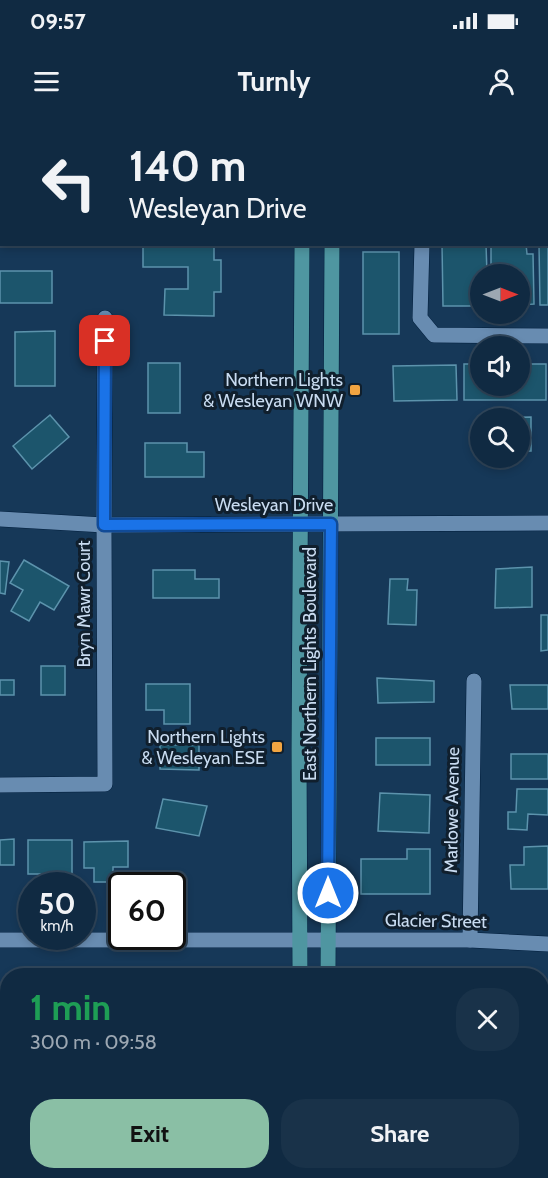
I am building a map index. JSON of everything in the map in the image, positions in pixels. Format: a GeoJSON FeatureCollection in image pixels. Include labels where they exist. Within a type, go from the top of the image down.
{"type":"FeatureCollection","features":[{"type":"Feature","properties":{"kind":"main road","name":"East Northern Lights Boulevard"},"geometry":{"type":"LineString","coordinates":[[300,968],[302,246]]}},
{"type":"Feature","properties":{"kind":"main road","name":"East Northern Lights Boulevard"},"geometry":{"type":"LineString","coordinates":[[328,968],[332,246]]}},
{"type":"Feature","properties":{"kind":"street"},"geometry":{"type":"LineString","coordinates":[[422,246],[420,318],[434,335],[548,336]]}},
{"type":"Feature","properties":{"kind":"street","name":"Bryn Mawr Court"},"geometry":{"type":"LineString","coordinates":[[0,785],[105,784],[105,318]]}},
{"type":"Feature","properties":{"kind":"street","name":"Wesleyan Drive"},"geometry":{"type":"LineString","coordinates":[[0,519],[104,525],[548,523]]}},
{"type":"Feature","properties":{"kind":"street","name":"Marlowe Avenue"},"geometry":{"type":"LineString","coordinates":[[470,940],[474,681]]}},
{"type":"Feature","properties":{"kind":"street","name":"Glacier Street"},"geometry":{"type":"LineString","coordinates":[[0,940],[470,940],[548,944]]}},
{"type":"Feature","properties":{"kind":"building"},"geometry":{"type":"Polygon","coordinates":[[[143,246],[214,246],[214,260],[221,260],[221,292],[214,292],[214,316],[164,315],[165,289],[188,289],[188,267],[143,267],[143,246]]]}},
{"type":"Feature","properties":{"kind":"building"},"geometry":{"type":"Polygon","coordinates":[[[364,246],[400,246],[400,247],[364,246]]]}},
{"type":"Feature","properties":{"kind":"building"},"geometry":{"type":"Polygon","coordinates":[[[442,246],[486,246],[487,264],[470,264],[470,306],[443,306],[442,246]]]}},
{"type":"Feature","properties":{"kind":"building"},"geometry":{"type":"Polygon","coordinates":[[[491,246],[526,246],[527,254],[533,254],[534,304],[530,304],[530,264],[491,264],[491,246]]]}},
{"type":"Feature","properties":{"kind":"building"},"geometry":{"type":"Polygon","coordinates":[[[539,246],[548,246],[548,305],[540,305],[539,246]]]}},
{"type":"Feature","properties":{"kind":"building"},"geometry":{"type":"Polygon","coordinates":[[[363,252],[399,252],[399,334],[363,334],[363,252]]]}},
{"type":"Feature","properties":{"kind":"building"},"geometry":{"type":"Polygon","coordinates":[[[0,271],[52,271],[52,303],[0,303],[0,271]]]}},
{"type":"Feature","properties":{"kind":"building"},"geometry":{"type":"Polygon","coordinates":[[[55,331],[55,386],[15,386],[15,332],[55,331]]]}},
{"type":"Feature","properties":{"kind":"building"},"geometry":{"type":"Polygon","coordinates":[[[148,363],[180,363],[180,413],[148,413],[148,363]]]}},
{"type":"Feature","properties":{"kind":"building"},"geometry":{"type":"Polygon","coordinates":[[[464,364],[470,364],[470,396],[530,396],[530,364],[546,364],[546,400],[464,400],[464,364]]]}},
{"type":"Feature","properties":{"kind":"building"},"geometry":{"type":"Polygon","coordinates":[[[456,365],[457,400],[394,401],[393,366],[456,365]]]}},
{"type":"Feature","properties":{"kind":"building"},"geometry":{"type":"Polygon","coordinates":[[[50,415],[69,437],[32,469],[13,446],[50,415]]]}},
{"type":"Feature","properties":{"kind":"building"},"geometry":{"type":"Polygon","coordinates":[[[531,417],[531,451],[530,451],[531,417]]]}},
{"type":"Feature","properties":{"kind":"building"},"geometry":{"type":"Polygon","coordinates":[[[145,443],[187,443],[187,452],[204,452],[204,477],[145,477],[145,443]]]}},
{"type":"Feature","properties":{"kind":"building"},"geometry":{"type":"Polygon","coordinates":[[[24,560],[69,586],[54,610],[40,602],[29,621],[11,611],[23,590],[10,583],[24,560]]]}},
{"type":"Feature","properties":{"kind":"building"},"geometry":{"type":"Polygon","coordinates":[[[0,561],[9,562],[5,594],[0,593],[0,561]]]}},
{"type":"Feature","properties":{"kind":"building"},"geometry":{"type":"Polygon","coordinates":[[[532,567],[532,607],[495,608],[496,569],[532,567]]]}},
{"type":"Feature","properties":{"kind":"building"},"geometry":{"type":"Polygon","coordinates":[[[153,570],[195,570],[195,579],[219,579],[219,598],[153,598],[153,570]]]}},
{"type":"Feature","properties":{"kind":"building"},"geometry":{"type":"Polygon","coordinates":[[[390,579],[408,579],[407,590],[417,590],[416,625],[388,624],[390,579]]]}},
{"type":"Feature","properties":{"kind":"building"},"geometry":{"type":"Polygon","coordinates":[[[541,615],[548,615],[548,650],[541,651],[541,615]]]}},
{"type":"Feature","properties":{"kind":"building"},"geometry":{"type":"Polygon","coordinates":[[[41,666],[65,666],[65,695],[41,695],[41,666]]]}},
{"type":"Feature","properties":{"kind":"building"},"geometry":{"type":"Polygon","coordinates":[[[377,678],[434,681],[434,702],[378,703],[377,678]]]}},
{"type":"Feature","properties":{"kind":"building"},"geometry":{"type":"Polygon","coordinates":[[[0,680],[14,680],[14,695],[0,695],[0,680]]]}},
{"type":"Feature","properties":{"kind":"building"},"geometry":{"type":"Polygon","coordinates":[[[146,684],[190,684],[190,724],[164,724],[164,710],[146,710],[146,684]]]}},
{"type":"Feature","properties":{"kind":"building"},"geometry":{"type":"Polygon","coordinates":[[[510,685],[548,685],[548,709],[512,709],[510,685]]]}},
{"type":"Feature","properties":{"kind":"building"},"geometry":{"type":"Polygon","coordinates":[[[376,738],[430,738],[430,765],[376,765],[376,738]]]}},
{"type":"Feature","properties":{"kind":"building"},"geometry":{"type":"Polygon","coordinates":[[[160,745],[199,745],[199,770],[160,769],[160,745]]]}},
{"type":"Feature","properties":{"kind":"building"},"geometry":{"type":"Polygon","coordinates":[[[511,754],[548,754],[548,779],[511,779],[511,754]]]}},
{"type":"Feature","properties":{"kind":"building"},"geometry":{"type":"Polygon","coordinates":[[[517,789],[548,789],[548,815],[528,814],[527,830],[508,829],[508,812],[516,812],[517,789]]]}},
{"type":"Feature","properties":{"kind":"building"},"geometry":{"type":"Polygon","coordinates":[[[380,793],[430,795],[429,833],[378,831],[380,793]]]}},
{"type":"Feature","properties":{"kind":"building"},"geometry":{"type":"Polygon","coordinates":[[[163,799],[207,806],[199,836],[156,828],[163,799]]]}},
{"type":"Feature","properties":{"kind":"building"},"geometry":{"type":"Polygon","coordinates":[[[14,839],[14,865],[0,865],[0,840],[14,839]]]}},
{"type":"Feature","properties":{"kind":"building"},"geometry":{"type":"Polygon","coordinates":[[[28,840],[72,840],[72,872],[28,872],[28,840]]]}},
{"type":"Feature","properties":{"kind":"building"},"geometry":{"type":"Polygon","coordinates":[[[128,841],[128,867],[113,867],[113,872],[108,872],[108,882],[96,882],[94,868],[84,868],[84,842],[128,841]]]}},
{"type":"Feature","properties":{"kind":"building"},"geometry":{"type":"Polygon","coordinates":[[[548,846],[548,889],[511,889],[510,865],[524,865],[524,847],[548,846]]]}},
{"type":"Feature","properties":{"kind":"building"},"geometry":{"type":"Polygon","coordinates":[[[407,849],[430,849],[430,894],[361,894],[361,859],[407,859],[407,849]]]}},
{"type":"Feature","properties":{"kind":"place","name":"Northern Lights & Wesleyan WNW"},"geometry":{"type":"Point","coordinates":[355,390]}},
{"type":"Feature","properties":{"kind":"place","name":"Northern Lights & Wesleyan ESE"},"geometry":{"type":"Point","coordinates":[277,747]}},
{"type":"Feature","properties":{"kind":"route"},"geometry":{"type":"LineString","coordinates":[[105,341],[104,525],[331,524],[328,893]]}}]}
